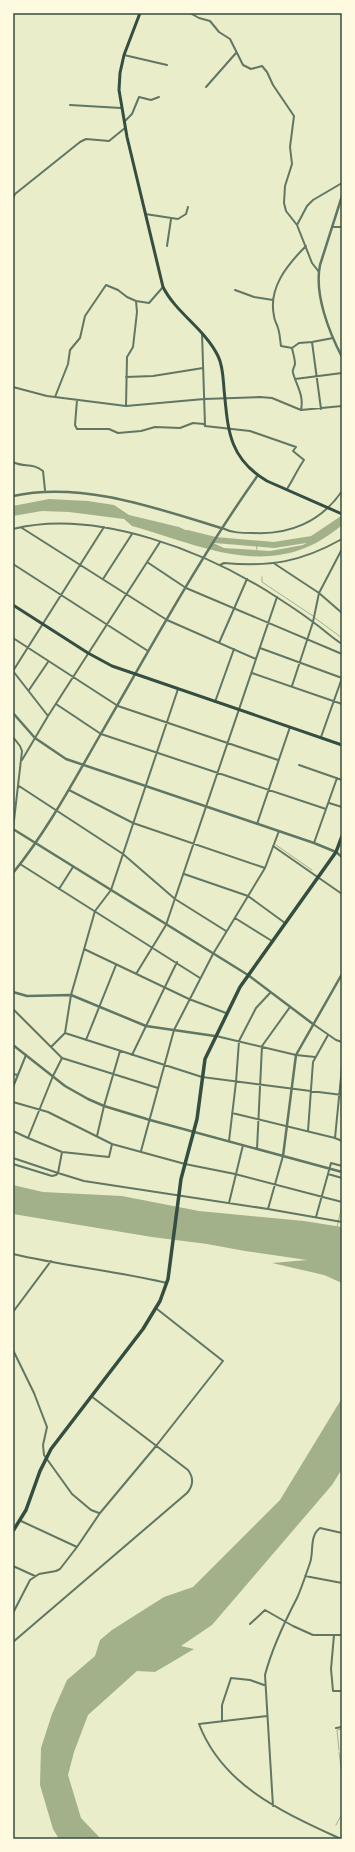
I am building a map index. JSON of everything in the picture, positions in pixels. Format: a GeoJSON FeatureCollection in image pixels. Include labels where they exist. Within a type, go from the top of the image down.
{"type":"FeatureCollection","features":[{"type":"Feature","properties":{"kind":"highway"},"geometry":{"type":"LineString","coordinates":[[13,1531],[20,1521],[46,1457],[156,1309],[167,1281],[178,1196],[197,1119],[205,1059],[226,1013],[240,987],[284,923],[336,852],[342,836]]}},
{"type":"Feature","properties":{"kind":"main road"},"geometry":{"type":"LineString","coordinates":[[140,13],[124,55],[120,81],[121,108],[163,286],[176,306],[202,333],[219,357],[222,368],[228,428],[239,454],[246,464],[258,475],[286,490],[342,514]]}},
{"type":"Feature","properties":{"kind":"main road"},"geometry":{"type":"LineString","coordinates":[[13,605],[88,653],[112,666],[342,745]]}},
{"type":"Feature","properties":{"kind":"street"},"geometry":{"type":"LineString","coordinates":[[190,13],[198,18],[210,21],[219,32],[230,39],[243,65],[251,69],[262,66],[294,116],[290,147],[292,164],[285,186],[284,203],[286,211],[297,225],[312,263],[318,272]]}},
{"type":"Feature","properties":{"kind":"street"},"geometry":{"type":"LineString","coordinates":[[206,87],[236,53]]}},
{"type":"Feature","properties":{"kind":"street"},"geometry":{"type":"LineString","coordinates":[[124,55],[167,65]]}},
{"type":"Feature","properties":{"kind":"street"},"geometry":{"type":"LineString","coordinates":[[124,122],[132,114],[139,97],[151,100],[159,97]]}},
{"type":"Feature","properties":{"kind":"street"},"geometry":{"type":"LineString","coordinates":[[70,105],[121,108]]}},
{"type":"Feature","properties":{"kind":"street"},"geometry":{"type":"LineString","coordinates":[[13,199],[15,194],[80,142],[86,139],[109,141],[125,128]]}},
{"type":"Feature","properties":{"kind":"street"},"geometry":{"type":"LineString","coordinates":[[297,225],[313,200],[342,183]]}},
{"type":"Feature","properties":{"kind":"street"},"geometry":{"type":"LineString","coordinates":[[342,196],[318,272],[322,301],[333,338],[342,357]]}},
{"type":"Feature","properties":{"kind":"street"},"geometry":{"type":"LineString","coordinates":[[145,214],[178,219],[186,214],[188,207]]}},
{"type":"Feature","properties":{"kind":"street"},"geometry":{"type":"LineString","coordinates":[[167,246],[171,219]]}},
{"type":"Feature","properties":{"kind":"street"},"geometry":{"type":"LineString","coordinates":[[332,227],[342,227]]}},
{"type":"Feature","properties":{"kind":"street"},"geometry":{"type":"LineString","coordinates":[[306,246],[284,270],[276,288],[273,300],[274,317],[279,330],[281,346],[292,348],[299,343],[333,338]]}},
{"type":"Feature","properties":{"kind":"street"},"geometry":{"type":"LineString","coordinates":[[55,397],[68,364],[70,350],[80,338],[85,316],[106,285],[118,290],[127,298],[149,303],[163,286]]}},
{"type":"Feature","properties":{"kind":"street"},"geometry":{"type":"LineString","coordinates":[[235,290],[254,297],[273,300]]}},
{"type":"Feature","properties":{"kind":"street"},"geometry":{"type":"LineString","coordinates":[[126,406],[127,357],[133,347],[137,312],[136,301]]}},
{"type":"Feature","properties":{"kind":"street"},"geometry":{"type":"LineString","coordinates":[[202,333],[205,426]]}},
{"type":"Feature","properties":{"kind":"street"},"geometry":{"type":"LineString","coordinates":[[312,342],[321,409]]}},
{"type":"Feature","properties":{"kind":"street"},"geometry":{"type":"LineString","coordinates":[[292,348],[295,364],[292,371],[301,391],[303,401],[301,410]]}},
{"type":"Feature","properties":{"kind":"street"},"geometry":{"type":"LineString","coordinates":[[126,377],[153,376],[203,368]]}},
{"type":"Feature","properties":{"kind":"street"},"geometry":{"type":"LineString","coordinates":[[295,379],[342,373]]}},
{"type":"Feature","properties":{"kind":"street"},"geometry":{"type":"LineString","coordinates":[[13,387],[55,397],[126,406],[225,398],[272,398],[301,410],[342,406]]}},
{"type":"Feature","properties":{"kind":"street"},"geometry":{"type":"LineString","coordinates":[[77,400],[75,425],[77,429],[109,429],[118,433],[141,431],[155,427],[180,428],[193,423],[204,424],[205,426],[237,428],[263,434],[296,447],[293,452],[304,460],[293,476],[292,481],[286,490]]}},
{"type":"Feature","properties":{"kind":"street"},"geometry":{"type":"LineString","coordinates":[[13,462],[18,465],[36,465],[43,471],[45,490]]}},
{"type":"Feature","properties":{"kind":"street"},"geometry":{"type":"LineString","coordinates":[[13,873],[35,843],[69,790],[220,529],[258,475]]}},
{"type":"Feature","properties":{"kind":"street"},"geometry":{"type":"LineString","coordinates":[[13,496],[45,490],[71,491],[167,512],[232,532],[259,534],[290,530],[317,517],[335,501],[342,491]]}},
{"type":"Feature","properties":{"kind":"street"},"geometry":{"type":"LineString","coordinates":[[13,530],[22,527],[70,523],[132,534],[204,556],[277,597],[313,621],[342,644]]}},
{"type":"Feature","properties":{"kind":"street"},"geometry":{"type":"LineString","coordinates":[[22,527],[167,620],[256,659]]}},
{"type":"Feature","properties":{"kind":"street"},"geometry":{"type":"LineString","coordinates":[[48,716],[13,671],[104,528]]}},
{"type":"Feature","properties":{"kind":"street"},"geometry":{"type":"LineString","coordinates":[[103,580],[132,534]]}},
{"type":"Feature","properties":{"kind":"street"},"geometry":{"type":"LineString","coordinates":[[220,565],[253,566],[274,564],[302,558],[342,539]]}},
{"type":"Feature","properties":{"kind":"street"},"geometry":{"type":"LineString","coordinates":[[22,760],[48,716],[160,542]]}},
{"type":"Feature","properties":{"kind":"street"},"geometry":{"type":"LineString","coordinates":[[292,686],[315,615],[319,593],[342,549]]}},
{"type":"Feature","properties":{"kind":"street"},"geometry":{"type":"LineString","coordinates":[[147,562],[186,588],[342,654]]}},
{"type":"Feature","properties":{"kind":"street"},"geometry":{"type":"LineString","coordinates":[[13,564],[149,651]]}},
{"type":"Feature","properties":{"kind":"street"},"geometry":{"type":"LineString","coordinates":[[274,564],[319,593],[342,613]]}},
{"type":"Feature","properties":{"kind":"street"},"geometry":{"type":"LineString","coordinates":[[219,643],[247,579]]}},
{"type":"Feature","properties":{"kind":"street"},"geometry":{"type":"LineString","coordinates":[[136,974],[166,925],[277,597]]}},
{"type":"Feature","properties":{"kind":"street"},"geometry":{"type":"LineString","coordinates":[[13,638],[118,706],[278,760]]}},
{"type":"Feature","properties":{"kind":"street"},"geometry":{"type":"LineString","coordinates":[[260,648],[342,677],[321,737]]}},
{"type":"Feature","properties":{"kind":"street"},"geometry":{"type":"LineString","coordinates":[[215,702],[234,649]]}},
{"type":"Feature","properties":{"kind":"street"},"geometry":{"type":"LineString","coordinates":[[29,690],[48,661]]}},
{"type":"Feature","properties":{"kind":"street"},"geometry":{"type":"LineString","coordinates":[[252,673],[342,704]]}},
{"type":"Feature","properties":{"kind":"street"},"geometry":{"type":"LineString","coordinates":[[51,1047],[65,1033],[71,995],[96,912],[111,890],[178,689]]}},
{"type":"Feature","properties":{"kind":"street"},"geometry":{"type":"LineString","coordinates":[[56,704],[101,734],[326,809]]}},
{"type":"Feature","properties":{"kind":"street"},"geometry":{"type":"LineString","coordinates":[[13,713],[35,738],[54,752],[83,765],[314,843],[336,852],[342,857]]}},
{"type":"Feature","properties":{"kind":"street"},"geometry":{"type":"LineString","coordinates":[[257,824],[290,727]]}},
{"type":"Feature","properties":{"kind":"street"},"geometry":{"type":"LineString","coordinates":[[13,738],[20,746],[22,760],[13,829],[248,975],[328,1035],[342,1042]]}},
{"type":"Feature","properties":{"kind":"street"},"geometry":{"type":"LineString","coordinates":[[299,765],[342,780]]}},
{"type":"Feature","properties":{"kind":"street"},"geometry":{"type":"LineString","coordinates":[[314,843],[337,778]]}},
{"type":"Feature","properties":{"kind":"street"},"geometry":{"type":"LineString","coordinates":[[19,786],[123,854],[175,899],[226,931]]}},
{"type":"Feature","properties":{"kind":"street"},"geometry":{"type":"LineString","coordinates":[[69,790],[133,823],[265,868]]}},
{"type":"Feature","properties":{"kind":"street"},"geometry":{"type":"LineString","coordinates":[[328,803],[342,807]]}},
{"type":"Feature","properties":{"kind":"street"},"geometry":{"type":"LineString","coordinates":[[141,1152],[174,1030],[213,954],[265,868],[279,831]]}},
{"type":"Feature","properties":{"kind":"street"},"geometry":{"type":"LineString","coordinates":[[273,846],[342,894]]}},
{"type":"Feature","properties":{"kind":"street"},"geometry":{"type":"LineString","coordinates":[[20,864],[177,962],[200,978]]}},
{"type":"Feature","properties":{"kind":"street"},"geometry":{"type":"LineString","coordinates":[[59,889],[72,867]]}},
{"type":"Feature","properties":{"kind":"street"},"geometry":{"type":"LineString","coordinates":[[184,874],[248,896],[284,923]]}},
{"type":"Feature","properties":{"kind":"street"},"geometry":{"type":"LineString","coordinates":[[235,918],[272,941]]}},
{"type":"Feature","properties":{"kind":"street"},"geometry":{"type":"LineString","coordinates":[[84,949],[164,988],[226,1013]]}},
{"type":"Feature","properties":{"kind":"street"},"geometry":{"type":"LineString","coordinates":[[132,1055],[177,962]]}},
{"type":"Feature","properties":{"kind":"street"},"geometry":{"type":"LineString","coordinates":[[86,1040],[116,964]]}},
{"type":"Feature","properties":{"kind":"street"},"geometry":{"type":"LineString","coordinates":[[268,1208],[283,1156],[296,1055],[342,974]]}},
{"type":"Feature","properties":{"kind":"street"},"geometry":{"type":"LineString","coordinates":[[13,992],[27,996],[71,995],[146,1026],[215,1036],[296,1055],[315,1057]]}},
{"type":"Feature","properties":{"kind":"street"},"geometry":{"type":"LineString","coordinates":[[229,1141],[239,1041],[256,1008],[270,993]]}},
{"type":"Feature","properties":{"kind":"street"},"geometry":{"type":"LineString","coordinates":[[257,1149],[262,1046],[290,1007]]}},
{"type":"Feature","properties":{"kind":"street"},"geometry":{"type":"LineString","coordinates":[[13,1009],[62,1058],[158,1088]]}},
{"type":"Feature","properties":{"kind":"street"},"geometry":{"type":"LineString","coordinates":[[65,1033],[202,1077],[341,1095]]}},
{"type":"Feature","properties":{"kind":"street"},"geometry":{"type":"LineString","coordinates":[[308,1131],[315,1057],[328,1035]]}},
{"type":"Feature","properties":{"kind":"street"},"geometry":{"type":"LineString","coordinates":[[13,1045],[75,1092],[104,1106],[342,1172]]}},
{"type":"Feature","properties":{"kind":"street"},"geometry":{"type":"LineString","coordinates":[[97,1136],[120,1051]]}},
{"type":"Feature","properties":{"kind":"street"},"geometry":{"type":"LineString","coordinates":[[13,1087],[26,1055]]}},
{"type":"Feature","properties":{"kind":"street"},"geometry":{"type":"LineString","coordinates":[[28,1138],[53,1076],[62,1058]]}},
{"type":"Feature","properties":{"kind":"street"},"geometry":{"type":"LineString","coordinates":[[335,1138],[341,1095],[342,1067]]}},
{"type":"Feature","properties":{"kind":"street"},"geometry":{"type":"LineString","coordinates":[[13,1074],[18,1075]]}},
{"type":"Feature","properties":{"kind":"street"},"geometry":{"type":"LineString","coordinates":[[13,1102],[40,1109],[112,1144],[185,1164],[235,1174],[341,1202]]}},
{"type":"Feature","properties":{"kind":"street"},"geometry":{"type":"LineString","coordinates":[[232,1113],[308,1131],[342,1141]]}},
{"type":"Feature","properties":{"kind":"street"},"geometry":{"type":"LineString","coordinates":[[337,1120],[342,1122]]}},
{"type":"Feature","properties":{"kind":"street"},"geometry":{"type":"LineString","coordinates":[[13,1131],[62,1152],[109,1158],[112,1144]]}},
{"type":"Feature","properties":{"kind":"street"},"geometry":{"type":"LineString","coordinates":[[229,1203],[243,1145]]}},
{"type":"Feature","properties":{"kind":"street"},"geometry":{"type":"LineString","coordinates":[[13,1164],[56,1176],[58,1173],[62,1152]]}},
{"type":"Feature","properties":{"kind":"street"},"geometry":{"type":"LineString","coordinates":[[13,1158],[84,1181],[268,1208],[342,1222]]}},
{"type":"Feature","properties":{"kind":"street"},"geometry":{"type":"LineString","coordinates":[[316,1217],[330,1163],[342,1166]]}},
{"type":"Feature","properties":{"kind":"street"},"geometry":{"type":"LineString","coordinates":[[328,1174],[342,1178]]}},
{"type":"Feature","properties":{"kind":"street"},"geometry":{"type":"LineString","coordinates":[[13,1254],[167,1281]]}},
{"type":"Feature","properties":{"kind":"street"},"geometry":{"type":"LineString","coordinates":[[13,1312],[51,1261]]}},
{"type":"Feature","properties":{"kind":"street"},"geometry":{"type":"LineString","coordinates":[[13,1613],[30,1580],[35,1576],[58,1570],[77,1547],[100,1513],[223,1362],[156,1309]]}},
{"type":"Feature","properties":{"kind":"street"},"geometry":{"type":"LineString","coordinates":[[13,1350],[44,1416],[47,1431],[42,1445],[43,1452],[72,1494],[91,1510],[100,1513]]}},
{"type":"Feature","properties":{"kind":"street"},"geometry":{"type":"LineString","coordinates":[[13,1642],[135,1539],[190,1490],[192,1482],[190,1472],[91,1396]]}},
{"type":"Feature","properties":{"kind":"street"},"geometry":{"type":"LineString","coordinates":[[20,1521],[77,1547]]}},
{"type":"Feature","properties":{"kind":"street"},"geometry":{"type":"LineString","coordinates":[[273,1806],[267,1716],[267,1688],[264,1685],[265,1675],[285,1621],[297,1597],[311,1561],[312,1546],[317,1530],[320,1528],[342,1533]]}},
{"type":"Feature","properties":{"kind":"street"},"geometry":{"type":"LineString","coordinates":[[13,1566],[35,1576]]}},
{"type":"Feature","properties":{"kind":"street"},"geometry":{"type":"LineString","coordinates":[[305,1576],[342,1583]]}},
{"type":"Feature","properties":{"kind":"street"},"geometry":{"type":"LineString","coordinates":[[250,1624],[265,1610],[313,1635],[342,1635]]}},
{"type":"Feature","properties":{"kind":"street"},"geometry":{"type":"LineString","coordinates":[[334,1635],[331,1669],[333,1691],[342,1691]]}},
{"type":"Feature","properties":{"kind":"street"},"geometry":{"type":"LineString","coordinates":[[222,1721],[222,1705],[231,1678],[250,1680],[264,1685]]}},
{"type":"Feature","properties":{"kind":"street"},"geometry":{"type":"LineString","coordinates":[[267,1716],[199,1724],[209,1746],[231,1774],[254,1794],[273,1806],[341,1839]]}},
{"type":"Feature","properties":{"kind":"street"},"geometry":{"type":"LineString","coordinates":[[336,1728],[342,1727]]}},
{"type":"Feature","properties":{"kind":"shaded area"},"geometry":{"type":"Polygon","coordinates":[[[49,499],[88,501],[114,505],[129,515],[179,527],[224,548],[270,551],[303,545],[327,530],[342,517],[342,525],[316,543],[291,553],[265,556],[239,555],[186,543],[132,526],[124,519],[69,512],[42,511],[13,516],[13,506],[49,499]]]}},
{"type":"Feature","properties":{"kind":"shaded area"},"geometry":{"type":"Polygon","coordinates":[[[13,1185],[43,1192],[122,1196],[199,1211],[304,1221],[342,1227],[342,1283],[324,1275],[272,1263],[307,1260],[152,1237],[13,1214],[13,1185]]]}},
{"type":"Feature","properties":{"kind":"shaded area"},"geometry":{"type":"Polygon","coordinates":[[[342,1398],[342,1469],[332,1485],[212,1625],[181,1646],[194,1649],[155,1672],[137,1671],[88,1715],[74,1752],[68,1775],[81,1818],[101,1839],[59,1839],[53,1829],[40,1785],[41,1748],[52,1714],[67,1680],[95,1656],[100,1640],[112,1630],[164,1597],[193,1587],[280,1500],[342,1398]]]}},
{"type":"Feature","properties":{"kind":"waterway"},"geometry":{"type":"LineString","coordinates":[[187,533],[215,540],[274,545],[312,539],[342,519]]}},
{"type":"Feature","properties":{"kind":"waterway"},"geometry":{"type":"LineString","coordinates":[[256,544],[257,550]]}},
{"type":"Feature","properties":{"kind":"waterway"},"geometry":{"type":"LineString","coordinates":[[262,577],[262,582],[313,616]]}},
{"type":"Feature","properties":{"kind":"waterway"},"geometry":{"type":"LineString","coordinates":[[315,618],[342,638]]}},
{"type":"Feature","properties":{"kind":"waterway"},"geometry":{"type":"LineString","coordinates":[[276,845],[312,870]]}},
{"type":"Feature","properties":{"kind":"waterway"},"geometry":{"type":"LineString","coordinates":[[337,1227],[342,1206]]}},
{"type":"Feature","properties":{"kind":"waterway"},"geometry":{"type":"LineString","coordinates":[[339,1750],[337,1730],[342,1729]]}},
{"type":"Feature","properties":{"kind":"waterway"},"geometry":{"type":"LineString","coordinates":[[339,1752],[342,1775]]}},
{"type":"Feature","properties":{"kind":"waterway"},"geometry":{"type":"LineString","coordinates":[[336,1825],[342,1814]]}}]}
